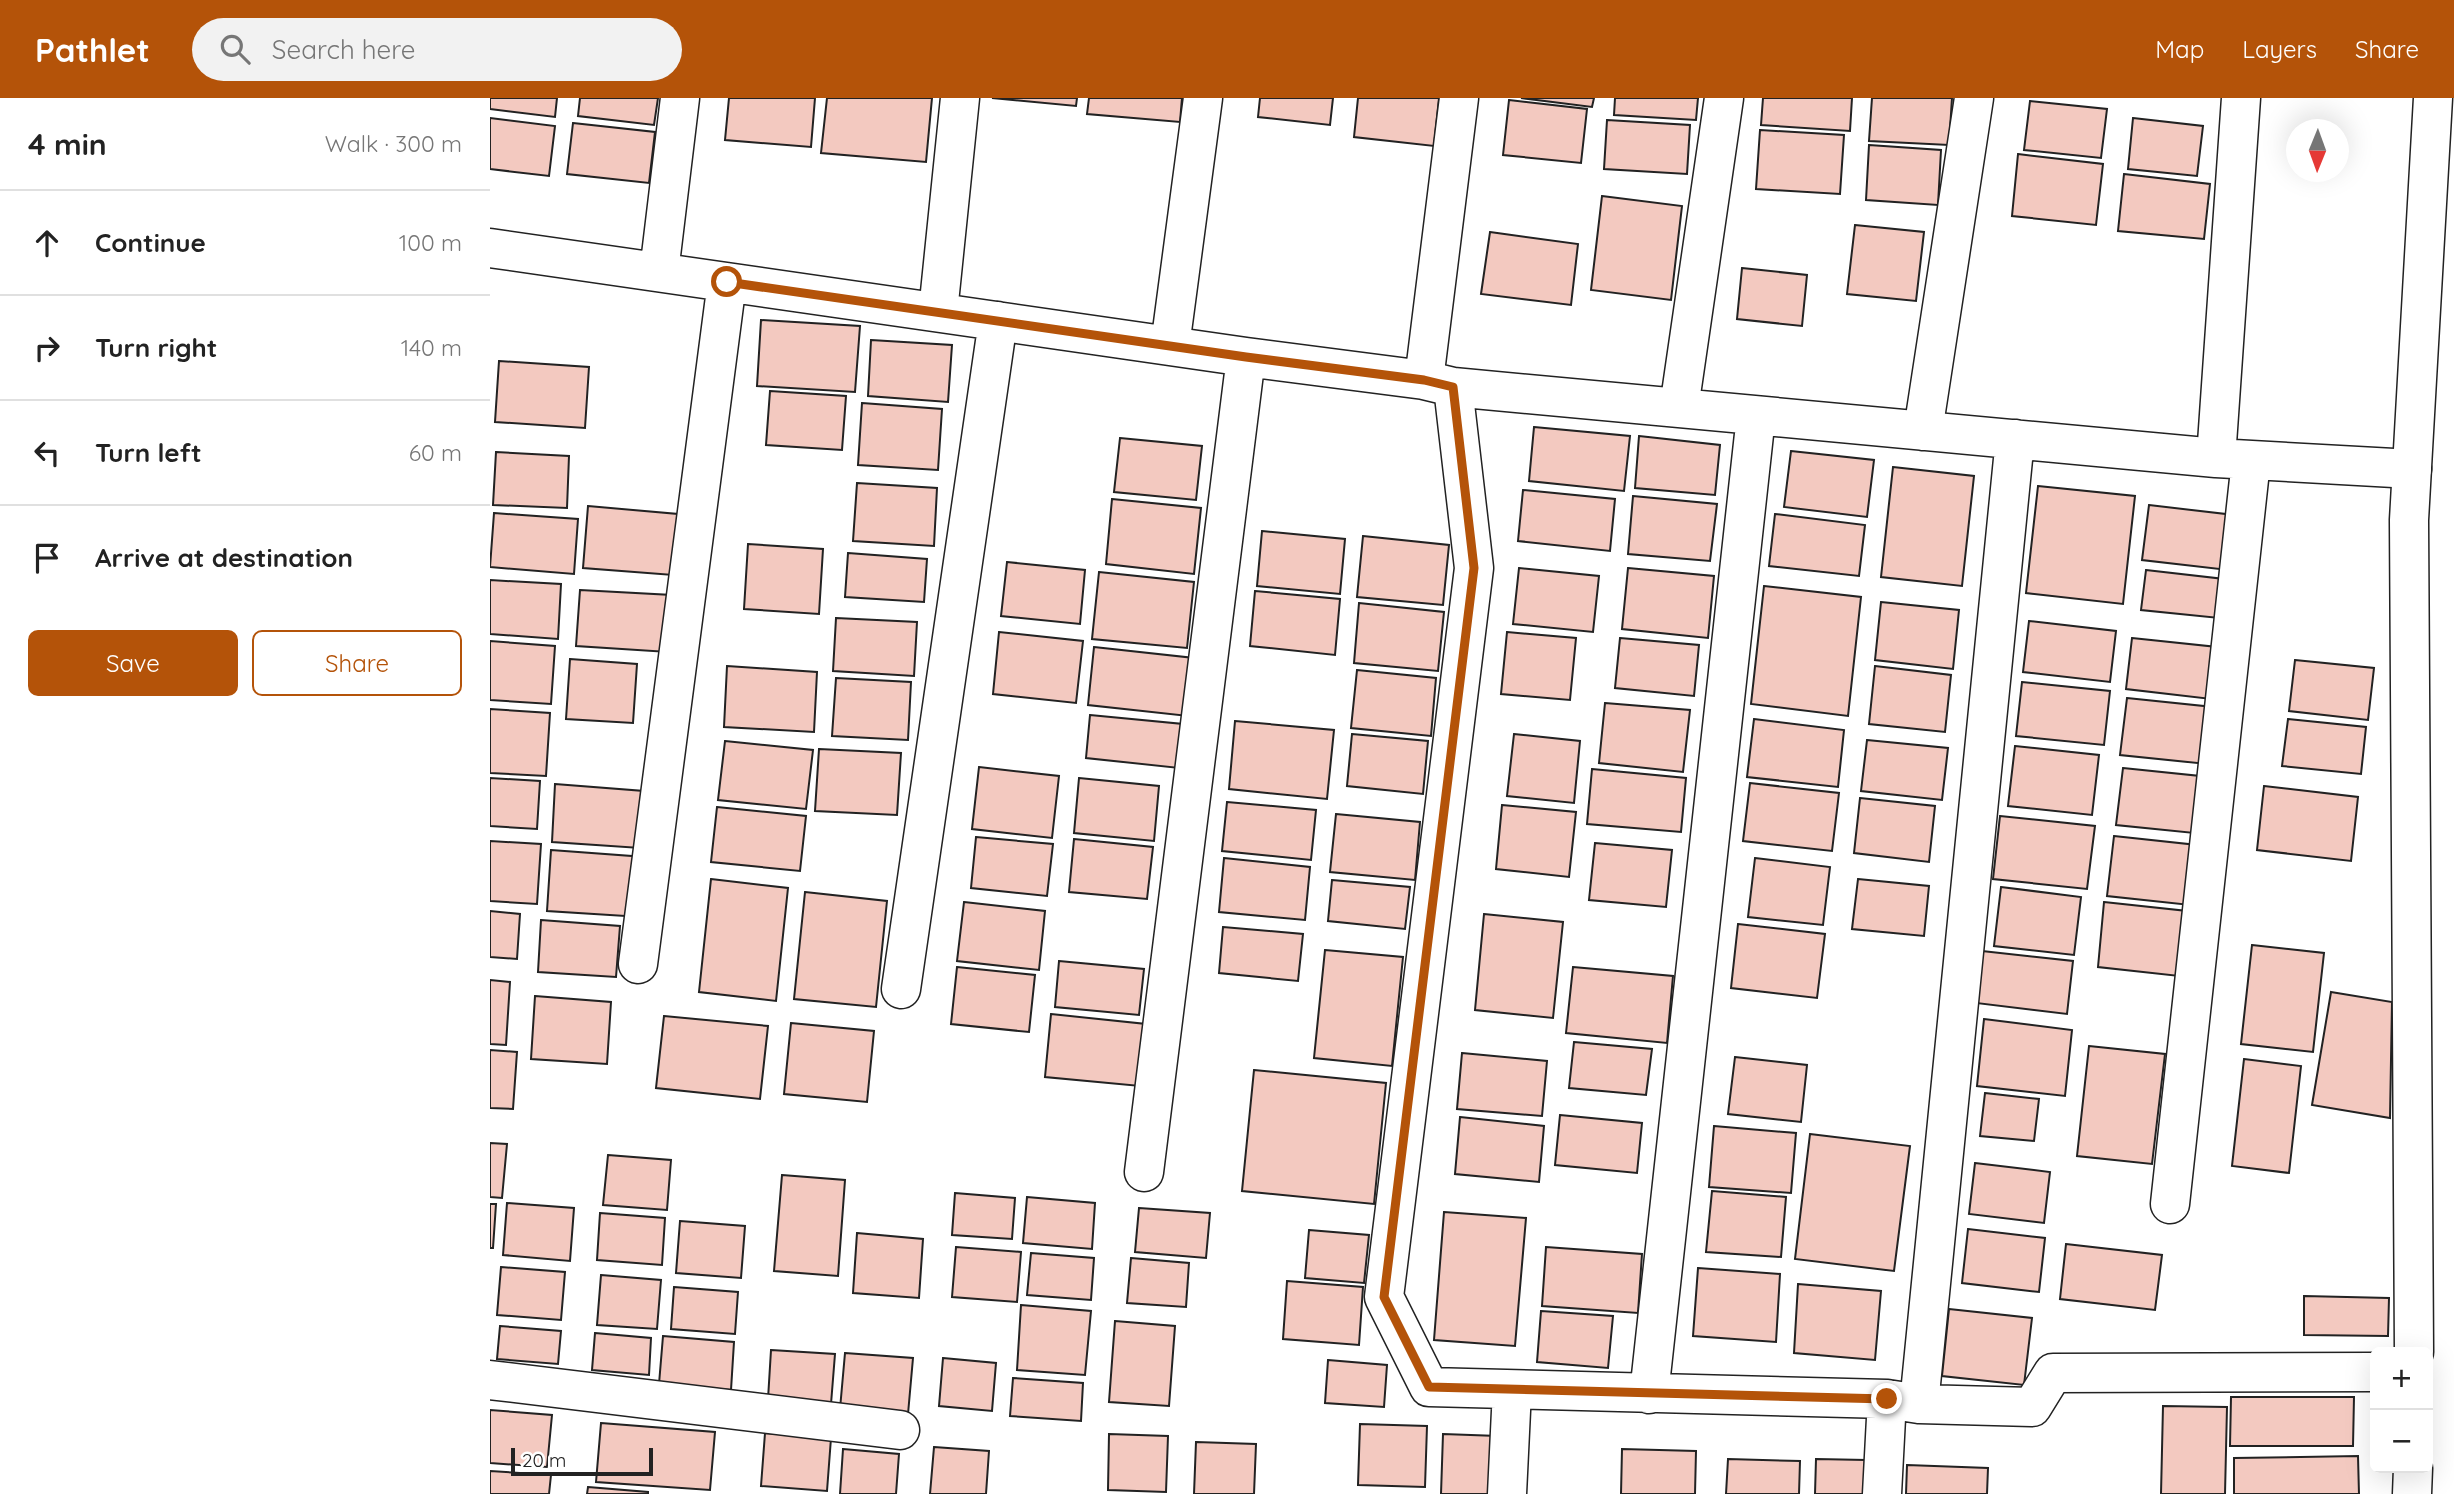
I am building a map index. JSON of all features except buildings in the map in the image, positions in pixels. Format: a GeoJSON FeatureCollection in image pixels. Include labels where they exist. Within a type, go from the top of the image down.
{"type":"FeatureCollection","features":[{"type":"Feature","properties":{"kind":"street"},"geometry":{"type":"LineString","coordinates":[[659,272],[680,98]]}},
{"type":"Feature","properties":{"kind":"street"},"geometry":{"type":"LineString","coordinates":[[938,313],[960,98]]}},
{"type":"Feature","properties":{"kind":"street"},"geometry":{"type":"LineString","coordinates":[[1170,346],[1203,98]]}},
{"type":"Feature","properties":{"kind":"street"},"geometry":{"type":"LineString","coordinates":[[1459,98],[1438,383],[1474,568],[1384,1297],[1429,1387],[2032,1407],[2053,1373],[2370,1372]]}},
{"type":"Feature","properties":{"kind":"street"},"geometry":{"type":"LineString","coordinates":[[1679,408],[1724,98]]}},
{"type":"Feature","properties":{"kind":"street"},"geometry":{"type":"LineString","coordinates":[[1923,431],[1974,98]]}},
{"type":"Feature","properties":{"kind":"street"},"geometry":{"type":"LineString","coordinates":[[2170,1204],[2234,460],[2241,98]]}},
{"type":"Feature","properties":{"kind":"street"},"geometry":{"type":"LineString","coordinates":[[2414,1347],[2409,520],[2433,98]]}},
{"type":"Feature","properties":{"kind":"street"},"geometry":{"type":"LineString","coordinates":[[490,247],[1438,383],[1756,416],[2234,460],[2412,469]]}},
{"type":"Feature","properties":{"kind":"street"},"geometry":{"type":"LineString","coordinates":[[638,964],[727,282]]}},
{"type":"Feature","properties":{"kind":"street"},"geometry":{"type":"LineString","coordinates":[[901,989],[998,321]]}},
{"type":"Feature","properties":{"kind":"street"},"geometry":{"type":"LineString","coordinates":[[1144,1172],[1246,357]]}},
{"type":"Feature","properties":{"kind":"street"},"geometry":{"type":"LineString","coordinates":[[1648,1394],[1756,416]]}},
{"type":"Feature","properties":{"kind":"street"},"geometry":{"type":"LineString","coordinates":[[1882,1494],[1903,1401],[2015,439]]}},
{"type":"Feature","properties":{"kind":"street"},"geometry":{"type":"LineString","coordinates":[[490,1380],[900,1430]]}},
{"type":"Feature","properties":{"kind":"street"},"geometry":{"type":"LineString","coordinates":[[1507,1494],[1512,1391]]}},
{"type":"Feature","properties":{"kind":"street"},"geometry":{"type":"LineString","coordinates":[[2412,1494],[2413,1473]]}},
{"type":"Feature","properties":{"kind":"route"},"geometry":{"type":"LineString","coordinates":[[727,282],[1424,380],[1453,387],[1474,568],[1384,1297],[1429,1387],[1887,1399]]}}]}
